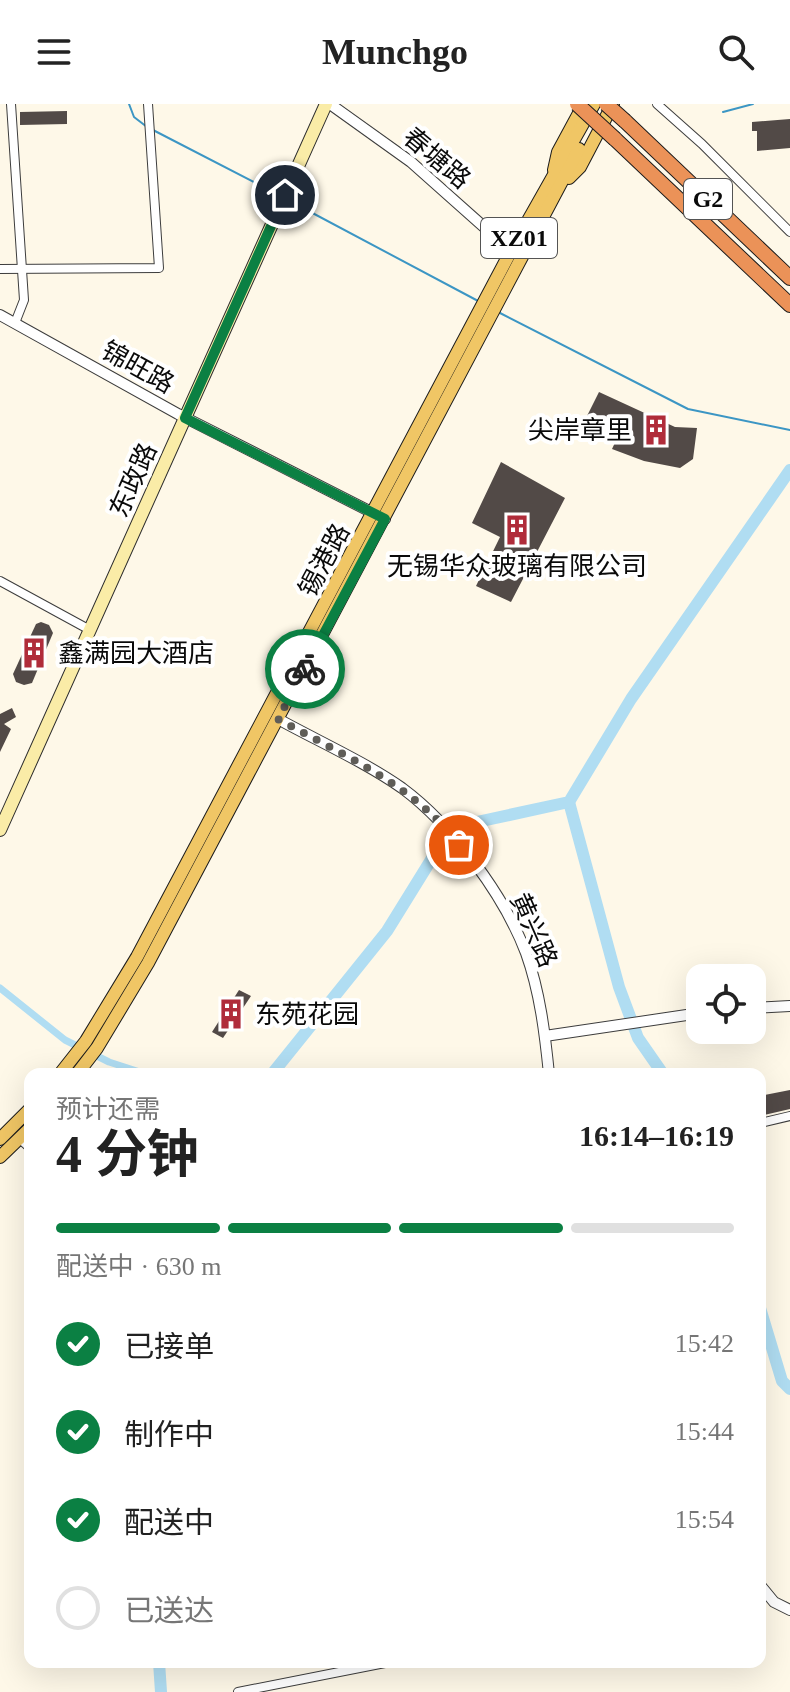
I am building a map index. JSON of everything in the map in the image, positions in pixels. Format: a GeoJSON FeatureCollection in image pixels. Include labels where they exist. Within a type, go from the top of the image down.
{"type":"FeatureCollection","features":[{"type":"Feature","properties":{"kind":"highway","name":"G2"},"geometry":{"type":"LineString","coordinates":[[577,104],[790,305]]}},
{"type":"Feature","properties":{"kind":"highway","name":"G2"},"geometry":{"type":"LineString","coordinates":[[604,104],[790,278]]}},
{"type":"Feature","properties":{"kind":"main road","name":"东政路"},"geometry":{"type":"LineString","coordinates":[[0,813],[182,416],[318,104]]}},
{"type":"Feature","properties":{"kind":"main road","name":"东政路"},"geometry":{"type":"LineString","coordinates":[[280,197],[328,104]]}},
{"type":"Feature","properties":{"kind":"main road"},"geometry":{"type":"LineString","coordinates":[[558,180],[558,152],[584,104]]}},
{"type":"Feature","properties":{"kind":"main road","name":"锡港路"},"geometry":{"type":"LineString","coordinates":[[91,1044],[379,516],[558,180],[594,104]]}},
{"type":"Feature","properties":{"kind":"main road","name":"锡港路"},"geometry":{"type":"LineString","coordinates":[[490,308],[513,248],[604,104]]}},
{"type":"Feature","properties":{"kind":"main road"},"geometry":{"type":"LineString","coordinates":[[558,180],[580,167],[613,104]]}},
{"type":"Feature","properties":{"kind":"main road","name":"锡港路"},"geometry":{"type":"LineString","coordinates":[[67,1068],[82,1056],[148,963],[278,719],[379,516]]}},
{"type":"Feature","properties":{"kind":"main road","name":"东政路"},"geometry":{"type":"LineString","coordinates":[[0,830],[86,628]]}},
{"type":"Feature","properties":{"kind":"main road","name":"锡港路"},"geometry":{"type":"LineString","coordinates":[[79,1068],[82,1056]]}},
{"type":"Feature","properties":{"kind":"main road"},"geometry":{"type":"LineString","coordinates":[[0,1139],[24,1115]]}},
{"type":"Feature","properties":{"kind":"main road"},"geometry":{"type":"LineString","coordinates":[[0,1157],[24,1145]]}},
{"type":"Feature","properties":{"kind":"street"},"geometry":{"type":"LineString","coordinates":[[11,104],[24,300],[15,323]]}},
{"type":"Feature","properties":{"kind":"street"},"geometry":{"type":"LineString","coordinates":[[0,269],[159,268],[148,104]]}},
{"type":"Feature","properties":{"kind":"street","name":"春塘路"},"geometry":{"type":"LineString","coordinates":[[328,104],[411,162],[513,248]]}},
{"type":"Feature","properties":{"kind":"street","name":"春塘路"},"geometry":{"type":"LineString","coordinates":[[341,104],[415,157],[513,248]]}},
{"type":"Feature","properties":{"kind":"street"},"geometry":{"type":"LineString","coordinates":[[657,104],[790,232]]}},
{"type":"Feature","properties":{"kind":"street","name":"锦旺路"},"geometry":{"type":"LineString","coordinates":[[0,315],[182,416],[379,516]]}},
{"type":"Feature","properties":{"kind":"street"},"geometry":{"type":"LineString","coordinates":[[0,581],[86,628]]}},
{"type":"Feature","properties":{"kind":"street","name":"黄兴路"},"geometry":{"type":"LineString","coordinates":[[278,719],[400,787],[443,822],[509,918],[526,954],[545,1036],[548,1068]]}},
{"type":"Feature","properties":{"kind":"street"},"geometry":{"type":"LineString","coordinates":[[766,1007],[790,1006]]}},
{"type":"Feature","properties":{"kind":"street"},"geometry":{"type":"LineString","coordinates":[[545,1036],[686,1015]]}},
{"type":"Feature","properties":{"kind":"street"},"geometry":{"type":"LineString","coordinates":[[766,1122],[790,1116]]}},
{"type":"Feature","properties":{"kind":"street"},"geometry":{"type":"LineString","coordinates":[[766,1592],[774,1602],[790,1610]]}},
{"type":"Feature","properties":{"kind":"street"},"geometry":{"type":"LineString","coordinates":[[238,1692],[360,1668]]}},
{"type":"Feature","properties":{"kind":"building"},"geometry":{"type":"Polygon","coordinates":[[[67,111],[67,124],[20,125],[20,112],[67,111]]]}},
{"type":"Feature","properties":{"kind":"building"},"geometry":{"type":"Polygon","coordinates":[[[790,119],[790,148],[757,151],[757,131],[752,131],[752,122],[790,119]]]}},
{"type":"Feature","properties":{"kind":"building","name":"尖岸章里"},"geometry":{"type":"Polygon","coordinates":[[[599,392],[675,427],[697,428],[693,459],[680,468],[644,461],[612,449],[620,432],[587,416],[599,392]]]}},
{"type":"Feature","properties":{"kind":"building","name":"无锡华众玻璃有限公司"},"geometry":{"type":"Polygon","coordinates":[[[501,462],[565,498],[511,602],[476,586],[500,537],[472,523],[501,462]]]}},
{"type":"Feature","properties":{"kind":"building","name":"鑫满园大酒店"},"geometry":{"type":"Polygon","coordinates":[[[36,624],[49,625],[53,633],[32,683],[24,685],[16,682],[13,674],[36,624]]]}},
{"type":"Feature","properties":{"kind":"building"},"geometry":{"type":"Polygon","coordinates":[[[12,708],[16,717],[4,724],[11,729],[0,752],[0,714],[12,708]]]}},
{"type":"Feature","properties":{"kind":"building","name":"东苑花园"},"geometry":{"type":"Polygon","coordinates":[[[239,990],[251,996],[223,1038],[212,1032],[239,990]]]}},
{"type":"Feature","properties":{"kind":"building"},"geometry":{"type":"Polygon","coordinates":[[[790,1090],[790,1109],[766,1115],[766,1095],[790,1090]]]}},
{"type":"Feature","properties":{"kind":"waterway"},"geometry":{"type":"LineString","coordinates":[[129,104],[134,117],[147,127]]}},
{"type":"Feature","properties":{"kind":"waterway"},"geometry":{"type":"LineString","coordinates":[[723,112],[753,104]]}},
{"type":"Feature","properties":{"kind":"waterway"},"geometry":{"type":"LineString","coordinates":[[153,130],[279,195]]}},
{"type":"Feature","properties":{"kind":"waterway"},"geometry":{"type":"LineString","coordinates":[[288,200],[480,302]]}},
{"type":"Feature","properties":{"kind":"waterway"},"geometry":{"type":"LineString","coordinates":[[500,313],[688,409],[790,430]]}},
{"type":"Feature","properties":{"kind":"waterway"},"geometry":{"type":"LineString","coordinates":[[277,1068],[387,931],[439,847],[463,825],[569,802],[631,699],[790,470]]}},
{"type":"Feature","properties":{"kind":"waterway"},"geometry":{"type":"LineString","coordinates":[[569,802],[619,987],[638,1038],[659,1068]]}},
{"type":"Feature","properties":{"kind":"waterway"},"geometry":{"type":"LineString","coordinates":[[0,988],[65,1040],[128,1068]]}},
{"type":"Feature","properties":{"kind":"waterway"},"geometry":{"type":"LineString","coordinates":[[766,1328],[782,1381],[790,1389]]}},
{"type":"Feature","properties":{"kind":"waterway"},"geometry":{"type":"LineString","coordinates":[[159,1668],[161,1692]]}},
{"type":"Feature","properties":{"kind":"way so far"},"geometry":{"type":"LineString","coordinates":[[305,669],[278,719],[400,787],[443,822],[459,845]]}},
{"type":"Feature","properties":{"kind":"place","name":"尖岸章里"},"geometry":{"type":"Point","coordinates":[656,430]}},
{"type":"Feature","properties":{"kind":"place","name":"无锡华众玻璃有限公司"},"geometry":{"type":"Point","coordinates":[517,530]}},
{"type":"Feature","properties":{"kind":"place","name":"鑫满园大酒店"},"geometry":{"type":"Point","coordinates":[34,653]}},
{"type":"Feature","properties":{"kind":"place","name":"东苑花园"},"geometry":{"type":"Point","coordinates":[231,1014]}},
{"type":"Feature","properties":{"kind":"route"},"geometry":{"type":"LineString","coordinates":[[285,195],[185,418],[385,519],[305,669]]}}]}
